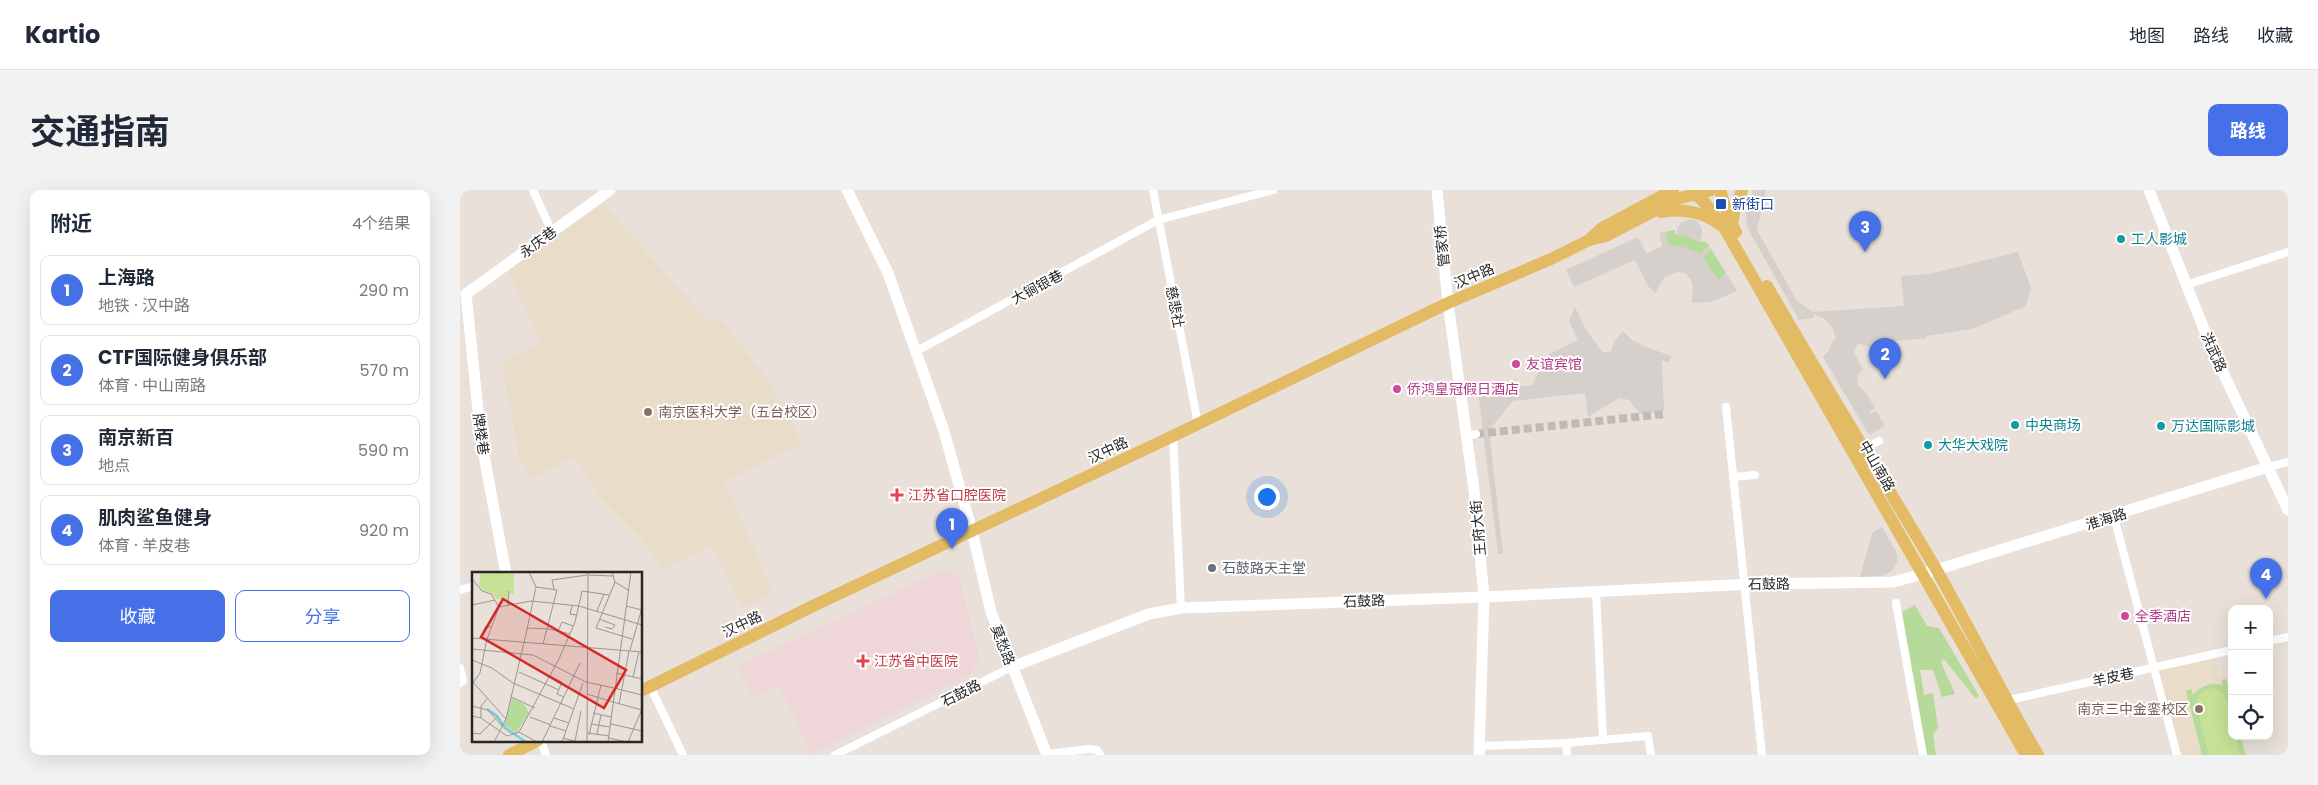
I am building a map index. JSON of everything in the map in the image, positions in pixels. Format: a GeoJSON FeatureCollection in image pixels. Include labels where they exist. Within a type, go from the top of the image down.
{"type":"FeatureCollection","features":[{"type":"Feature","properties":{"kind":"main road"},"geometry":{"type":"LineString","coordinates":[[1648,209],[1661,190]]}},
{"type":"Feature","properties":{"kind":"main road","name":"汉中路"},"geometry":{"type":"LineString","coordinates":[[1648,209],[1673,190]]}},
{"type":"Feature","properties":{"kind":"main road","name":"汉中路"},"geometry":{"type":"LineString","coordinates":[[646,688],[817,604],[1173,436],[1448,303],[1551,259],[1589,240],[1602,228],[1694,192],[1711,190]]}},
{"type":"Feature","properties":{"kind":"main road","name":"中山南路"},"geometry":{"type":"LineString","coordinates":[[1720,190],[1729,227],[1838,430],[2001,702],[2038,755]]}},
{"type":"Feature","properties":{"kind":"main road"},"geometry":{"type":"LineString","coordinates":[[1648,209],[1681,210],[1729,227],[1742,190]]}},
{"type":"Feature","properties":{"kind":"main road","name":"中山南路"},"geometry":{"type":"LineString","coordinates":[[1694,192],[1729,227],[1936,570],[2026,755]]}},
{"type":"Feature","properties":{"kind":"main road"},"geometry":{"type":"LineString","coordinates":[[509,755],[537,742]]}},
{"type":"Feature","properties":{"kind":"street"},"geometry":{"type":"LineString","coordinates":[[533,190],[552,232]]}},
{"type":"Feature","properties":{"kind":"street","name":"永庆巷"},"geometry":{"type":"LineString","coordinates":[[463,292],[610,190]]}},
{"type":"Feature","properties":{"kind":"street","name":"莫愁路"},"geometry":{"type":"LineString","coordinates":[[848,190],[888,273],[943,428],[972,531],[991,612],[1047,755]]}},
{"type":"Feature","properties":{"kind":"street","name":"慈悲社"},"geometry":{"type":"LineString","coordinates":[[1153,190],[1198,424]]}},
{"type":"Feature","properties":{"kind":"street","name":"大锏银巷"},"geometry":{"type":"LineString","coordinates":[[915,352],[1158,220],[1273,190]]}},
{"type":"Feature","properties":{"kind":"street","name":"管家桥"},"geometry":{"type":"LineString","coordinates":[[1436,190],[1448,303]]}},
{"type":"Feature","properties":{"kind":"street","name":"洪武路"},"geometry":{"type":"LineString","coordinates":[[2149,190],[2212,347],[2288,510]]}},
{"type":"Feature","properties":{"kind":"street"},"geometry":{"type":"LineString","coordinates":[[2186,284],[2288,252]]}},
{"type":"Feature","properties":{"kind":"street","name":"牌楼巷"},"geometry":{"type":"LineString","coordinates":[[463,292],[481,439],[506,572]]}},
{"type":"Feature","properties":{"kind":"street","name":"王府大街"},"geometry":{"type":"LineString","coordinates":[[1448,303],[1471,435],[1484,597],[1479,751]]}},
{"type":"Feature","properties":{"kind":"street"},"geometry":{"type":"LineString","coordinates":[[1726,407],[1762,755]]}},
{"type":"Feature","properties":{"kind":"street"},"geometry":{"type":"LineString","coordinates":[[1173,436],[1181,608]]}},
{"type":"Feature","properties":{"kind":"street"},"geometry":{"type":"LineString","coordinates":[[1863,449],[1879,441]]}},
{"type":"Feature","properties":{"kind":"street","name":"淮海路"},"geometry":{"type":"LineString","coordinates":[[1923,574],[2114,517],[2288,462]]}},
{"type":"Feature","properties":{"kind":"street"},"geometry":{"type":"LineString","coordinates":[[1733,477],[1755,474]]}},
{"type":"Feature","properties":{"kind":"street"},"geometry":{"type":"LineString","coordinates":[[2114,517],[2177,755]]}},
{"type":"Feature","properties":{"kind":"street","name":"石鼓路"},"geometry":{"type":"LineString","coordinates":[[835,755],[1012,667],[1150,614],[1181,608],[1484,597],[1744,584],[1893,582],[1923,574]]}},
{"type":"Feature","properties":{"kind":"street"},"geometry":{"type":"LineString","coordinates":[[1596,590],[1603,740]]}},
{"type":"Feature","properties":{"kind":"street"},"geometry":{"type":"LineString","coordinates":[[1896,603],[1923,755]]}},
{"type":"Feature","properties":{"kind":"street"},"geometry":{"type":"LineString","coordinates":[[2273,640],[2288,637]]}},
{"type":"Feature","properties":{"kind":"street","name":"羊皮巷"},"geometry":{"type":"LineString","coordinates":[[2001,702],[2228,651]]}},
{"type":"Feature","properties":{"kind":"street"},"geometry":{"type":"LineString","coordinates":[[460,668],[463,681],[460,683]]}},
{"type":"Feature","properties":{"kind":"street"},"geometry":{"type":"LineString","coordinates":[[646,688],[684,755]]}},
{"type":"Feature","properties":{"kind":"street"},"geometry":{"type":"LineString","coordinates":[[1479,751],[1648,736],[1651,755]]}},
{"type":"Feature","properties":{"kind":"street"},"geometry":{"type":"LineString","coordinates":[[540,742],[546,755]]}},
{"type":"Feature","properties":{"kind":"street"},"geometry":{"type":"LineString","coordinates":[[1566,743],[1567,755]]}},
{"type":"Feature","properties":{"kind":"street"},"geometry":{"type":"LineString","coordinates":[[1047,755],[1089,749],[1097,750],[1100,755]]}},
{"type":"Feature","properties":{"kind":"shaded area"},"geometry":{"type":"Polygon","coordinates":[[[1753,190],[1766,190],[1757,230],[1797,301],[1813,312],[1904,306],[1901,276],[1930,274],[2018,252],[2031,288],[2026,306],[1972,329],[1926,336],[1927,338],[1876,343],[1876,347],[1867,347],[1860,343],[1857,345],[1854,353],[1863,369],[1857,376],[1858,385],[1866,393],[1875,408],[1869,412],[1870,414],[1876,411],[1885,426],[1869,435],[1823,357],[1830,349],[1832,341],[1836,340],[1832,327],[1825,319],[1814,314],[1813,318],[1799,320],[1747,227],[1746,209],[1753,190]]]}},
{"type":"Feature","properties":{"kind":"shaded area","name":"南京医科大学（五台校区）"},"geometry":{"type":"Polygon","coordinates":[[[603,204],[708,321],[720,319],[768,380],[802,444],[724,481],[773,593],[743,608],[712,546],[663,570],[641,539],[600,498],[575,457],[531,478],[520,462],[502,363],[541,343],[508,271],[603,204]]]}},
{"type":"Feature","properties":{"kind":"shaded area"},"geometry":{"type":"Polygon","coordinates":[[[1691,219],[1698,222],[1702,228],[1702,237],[1699,241],[1677,234],[1677,228],[1682,222],[1691,219]]]}},
{"type":"Feature","properties":{"kind":"shaded area"},"geometry":{"type":"Polygon","coordinates":[[[1665,232],[1668,245],[1684,247],[1700,254],[1709,245],[1711,249],[1703,257],[1717,281],[1726,273],[1737,291],[1711,302],[1692,303],[1693,289],[1691,279],[1685,273],[1676,272],[1664,278],[1655,293],[1648,286],[1635,260],[1574,287],[1566,270],[1638,237],[1647,254],[1662,246],[1659,233],[1665,232]]]}},
{"type":"Feature","properties":{"kind":"shaded area"},"geometry":{"type":"Polygon","coordinates":[[[1575,307],[1586,330],[1603,353],[1611,351],[1615,340],[1623,331],[1632,340],[1671,356],[1669,362],[1662,361],[1664,411],[1640,414],[1629,400],[1619,398],[1588,417],[1585,393],[1513,401],[1489,430],[1503,553],[1498,554],[1478,391],[1532,385],[1547,355],[1578,340],[1569,321],[1575,307]]]}},
{"type":"Feature","properties":{"kind":"shaded area"},"geometry":{"type":"Polygon","coordinates":[[[1882,527],[1896,551],[1898,561],[1892,571],[1882,576],[1860,577],[1872,533],[1882,527]]]}},
{"type":"Feature","properties":{"kind":"shaded area","name":"江苏省中医院"},"geometry":{"type":"Polygon","coordinates":[[[943,570],[959,576],[979,658],[971,675],[812,754],[779,686],[753,698],[738,666],[943,570]]]}},
{"type":"Feature","properties":{"kind":"shaded area","name":"南京三中金銮校区"},"geometry":{"type":"Polygon","coordinates":[[[2213,654],[2220,678],[2228,677],[2228,740],[2244,740],[2248,755],[2177,755],[2155,668],[2213,654]]]}},
{"type":"Feature","properties":{"kind":"green space"},"geometry":{"type":"Polygon","coordinates":[[[1675,230],[1675,234],[1704,241],[1709,245],[1700,255],[1668,245],[1665,232],[1675,230]]]}},
{"type":"Feature","properties":{"kind":"green space"},"geometry":{"type":"Polygon","coordinates":[[[1711,249],[1726,273],[1718,281],[1702,257],[1711,249]]]}},
{"type":"Feature","properties":{"kind":"green space"},"geometry":{"type":"Polygon","coordinates":[[[1915,605],[1927,626],[1939,628],[1979,696],[1975,698],[1943,659],[1941,662],[1955,694],[1942,697],[1933,670],[1920,670],[1924,695],[1933,693],[1938,728],[1933,735],[1936,755],[1927,755],[1902,612],[1915,605]]]}},
{"type":"Feature","properties":{"kind":"green space"},"geometry":{"type":"Polygon","coordinates":[[[2226,679],[2228,686],[2228,740],[2242,740],[2245,755],[2202,755],[2186,691],[2191,689],[2193,695],[2206,685],[2215,684],[2223,686],[2222,680],[2226,679]]]}},
{"type":"Feature","properties":{"kind":"green space"},"geometry":{"type":"Polygon","coordinates":[[[2212,688],[2223,694],[2227,700],[2228,740],[2237,740],[2240,755],[2209,755],[2196,703],[2200,693],[2212,688]]]}},
{"type":"Feature","properties":{"kind":"tunnel"},"geometry":{"type":"LineString","coordinates":[[1476,434],[1665,414]]}},
{"type":"Feature","properties":{"kind":"place","name":"新街口"},"geometry":{"type":"Point","coordinates":[1721,204]}},
{"type":"Feature","properties":{"kind":"place","name":"工人影城"},"geometry":{"type":"Point","coordinates":[2121,239]}},
{"type":"Feature","properties":{"kind":"place","name":"南京新百"},"geometry":{"type":"Point","coordinates":[1865,252]}},
{"type":"Feature","properties":{"kind":"place","name":"友谊宾馆"},"geometry":{"type":"Point","coordinates":[1516,364]}},
{"type":"Feature","properties":{"kind":"place","name":"CTF国际健身俱乐部"},"geometry":{"type":"Point","coordinates":[1885,379]}},
{"type":"Feature","properties":{"kind":"place","name":"侨鸿皇冠假日酒店"},"geometry":{"type":"Point","coordinates":[1397,389]}},
{"type":"Feature","properties":{"kind":"place","name":"南京医科大学（五台校区）"},"geometry":{"type":"Point","coordinates":[648,412]}},
{"type":"Feature","properties":{"kind":"place","name":"中央商场"},"geometry":{"type":"Point","coordinates":[2015,425]}},
{"type":"Feature","properties":{"kind":"place","name":"万达国际影城"},"geometry":{"type":"Point","coordinates":[2161,426]}},
{"type":"Feature","properties":{"kind":"place","name":"大华大戏院"},"geometry":{"type":"Point","coordinates":[1928,445]}},
{"type":"Feature","properties":{"kind":"place","name":"江苏省口腔医院"},"geometry":{"type":"Point","coordinates":[897,495]}},
{"type":"Feature","properties":{"kind":"place","name":"上海路"},"geometry":{"type":"Point","coordinates":[952,549]}},
{"type":"Feature","properties":{"kind":"place","name":"石鼓路天主堂"},"geometry":{"type":"Point","coordinates":[1212,568]}},
{"type":"Feature","properties":{"kind":"place","name":"肌肉鲨鱼健身"},"geometry":{"type":"Point","coordinates":[2266,599]}},
{"type":"Feature","properties":{"kind":"place","name":"全季酒店"},"geometry":{"type":"Point","coordinates":[2125,616]}},
{"type":"Feature","properties":{"kind":"place","name":"江苏省中医院"},"geometry":{"type":"Point","coordinates":[863,661]}},
{"type":"Feature","properties":{"kind":"place","name":"南京三中金銮校区"},"geometry":{"type":"Point","coordinates":[2199,709]}}]}
